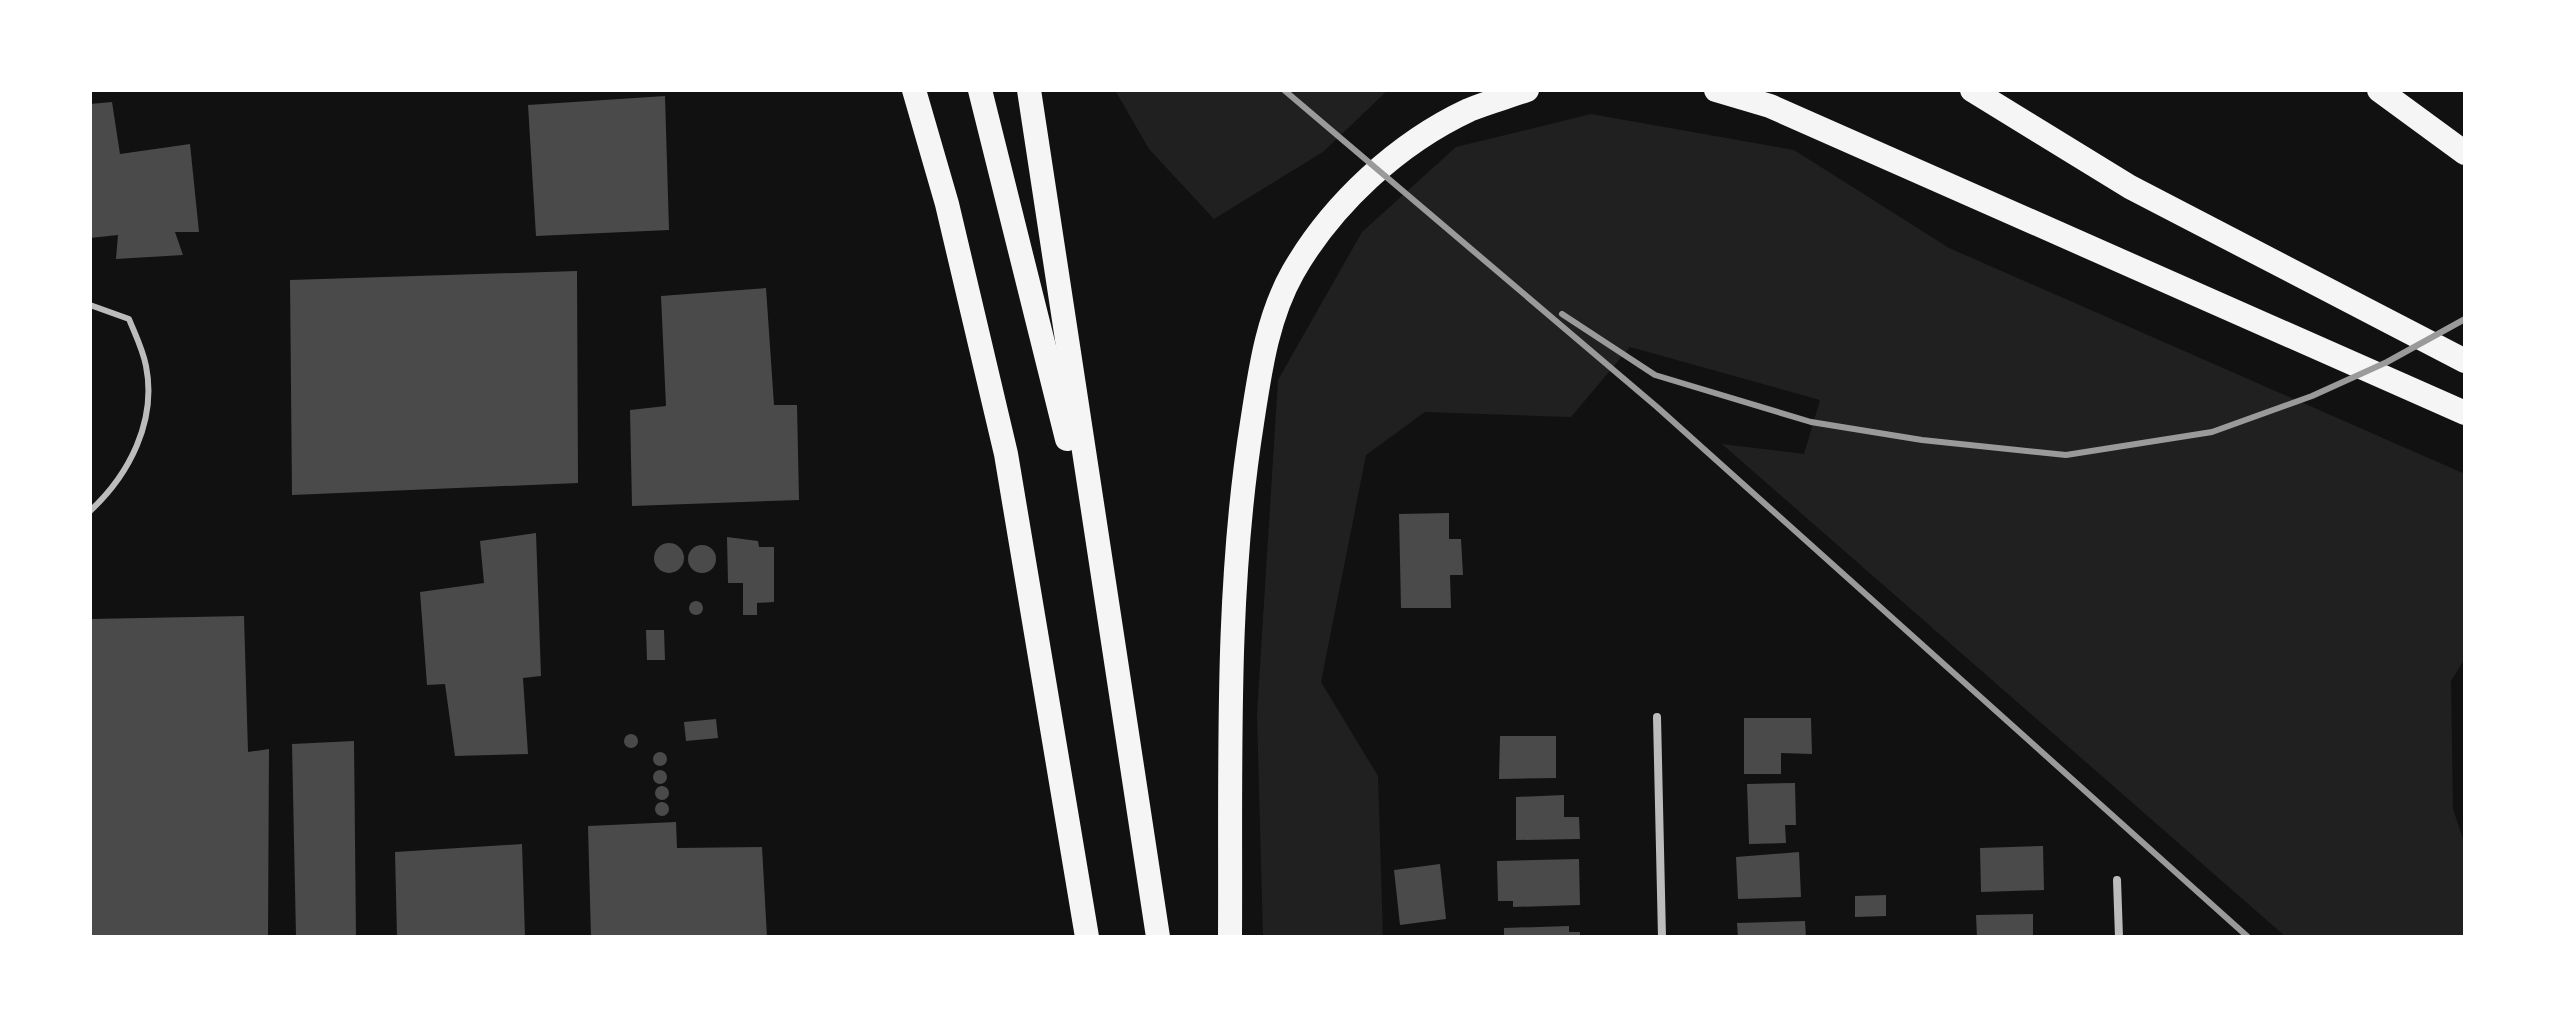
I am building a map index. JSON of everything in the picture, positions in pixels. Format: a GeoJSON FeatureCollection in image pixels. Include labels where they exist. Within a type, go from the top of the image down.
{"type":"FeatureCollection","features":[{"type":"Feature","properties":{"kind":"highway"},"geometry":{"type":"LineString","coordinates":[[914,90],[947,204],[1006,454],[1087,937]]}},
{"type":"Feature","properties":{"kind":"highway"},"geometry":{"type":"LineString","coordinates":[[980,90],[1096,550]]}},
{"type":"Feature","properties":{"kind":"highway"},"geometry":{"type":"LineString","coordinates":[[1029,90],[1096,550],[1158,937]]}},
{"type":"Feature","properties":{"kind":"highway"},"geometry":{"type":"LineString","coordinates":[[1230,937],[1236,546],[1264,350],[1279,301],[1294,271],[1334,214],[1370,178],[1436,129],[1470,110],[1527,90]]}},
{"type":"Feature","properties":{"kind":"highway"},"geometry":{"type":"LineString","coordinates":[[1716,90],[1770,106],[2465,413]]}},
{"type":"Feature","properties":{"kind":"highway"},"geometry":{"type":"LineString","coordinates":[[1972,90],[2130,187],[2465,361]]}},
{"type":"Feature","properties":{"kind":"highway"},"geometry":{"type":"LineString","coordinates":[[2379,90],[2465,153]]}},
{"type":"Feature","properties":{"kind":"street"},"geometry":{"type":"LineString","coordinates":[[1657,717],[1662,937]]}},
{"type":"Feature","properties":{"kind":"street"},"geometry":{"type":"LineString","coordinates":[[2117,880],[2119,937]]}},
{"type":"Feature","properties":{"kind":"lane"},"geometry":{"type":"LineString","coordinates":[[90,305],[129,319],[146,367],[147,423],[115,488],[90,511]]}},
{"type":"Feature","properties":{"kind":"shaded area"},"geometry":{"type":"Polygon","coordinates":[[[1115,90],[1388,90],[1323,152],[1214,219],[1149,149],[1115,90]]]}},
{"type":"Feature","properties":{"kind":"shaded area"},"geometry":{"type":"Polygon","coordinates":[[[1591,114],[1794,150],[1949,248],[2465,474],[2465,658],[2451,681],[2453,809],[2465,845],[2465,937],[2286,937],[1722,444],[1804,454],[1820,400],[1630,347],[1571,417],[1425,412],[1366,455],[1321,682],[1378,776],[1383,937],[1263,937],[1257,714],[1278,380],[1362,232],[1456,147],[1591,114]]]}},
{"type":"Feature","properties":{"kind":"building"},"geometry":{"type":"Polygon","coordinates":[[[665,96],[669,230],[536,236],[528,105],[665,96]]]}},
{"type":"Feature","properties":{"kind":"building"},"geometry":{"type":"Polygon","coordinates":[[[112,102],[120,154],[190,144],[199,232],[175,232],[183,255],[116,259],[118,235],[90,238],[90,104],[112,102]]]}},
{"type":"Feature","properties":{"kind":"building"},"geometry":{"type":"Polygon","coordinates":[[[577,271],[578,483],[292,495],[290,280],[577,271]]]}},
{"type":"Feature","properties":{"kind":"building"},"geometry":{"type":"Polygon","coordinates":[[[766,288],[774,405],[797,405],[799,500],[632,506],[630,410],[666,406],[661,296],[766,288]]]}},
{"type":"Feature","properties":{"kind":"building"},"geometry":{"type":"Polygon","coordinates":[[[1449,513],[1449,539],[1461,539],[1463,575],[1450,575],[1451,608],[1401,608],[1399,514],[1449,513]]]}},
{"type":"Feature","properties":{"kind":"building"},"geometry":{"type":"Polygon","coordinates":[[[536,533],[541,676],[523,678],[528,754],[455,756],[445,684],[427,685],[420,592],[484,583],[480,541],[536,533]]]}},
{"type":"Feature","properties":{"kind":"building"},"geometry":{"type":"Polygon","coordinates":[[[727,537],[758,541],[759,547],[774,547],[774,602],[757,603],[757,615],[743,615],[743,583],[728,583],[727,537]]]}},
{"type":"Feature","properties":{"kind":"building"},"geometry":{"type":"Polygon","coordinates":[[[669,543],[680,547],[684,558],[680,569],[669,573],[658,569],[654,558],[658,547],[669,543]]]}},
{"type":"Feature","properties":{"kind":"building"},"geometry":{"type":"Polygon","coordinates":[[[702,545],[712,549],[716,559],[712,569],[702,573],[692,569],[688,559],[692,549],[702,545]]]}},
{"type":"Feature","properties":{"kind":"building"},"geometry":{"type":"Polygon","coordinates":[[[696,601],[703,608],[696,615],[689,608],[696,601]]]}},
{"type":"Feature","properties":{"kind":"building"},"geometry":{"type":"Polygon","coordinates":[[[244,616],[248,752],[269,749],[268,937],[90,937],[90,619],[244,616]]]}},
{"type":"Feature","properties":{"kind":"building"},"geometry":{"type":"Polygon","coordinates":[[[646,630],[664,630],[665,660],[647,660],[646,630]]]}},
{"type":"Feature","properties":{"kind":"building"},"geometry":{"type":"Polygon","coordinates":[[[1744,718],[1811,718],[1812,754],[1781,753],[1781,774],[1744,774],[1744,718]]]}},
{"type":"Feature","properties":{"kind":"building"},"geometry":{"type":"Polygon","coordinates":[[[716,719],[718,738],[686,741],[684,722],[716,719]]]}},
{"type":"Feature","properties":{"kind":"building"},"geometry":{"type":"Polygon","coordinates":[[[631,734],[638,741],[631,748],[624,741],[631,734]]]}},
{"type":"Feature","properties":{"kind":"building"},"geometry":{"type":"Polygon","coordinates":[[[1500,736],[1556,736],[1556,778],[1499,779],[1500,736]]]}},
{"type":"Feature","properties":{"kind":"building"},"geometry":{"type":"Polygon","coordinates":[[[354,741],[356,937],[296,937],[292,744],[354,741]]]}},
{"type":"Feature","properties":{"kind":"building"},"geometry":{"type":"Polygon","coordinates":[[[660,752],[667,759],[660,766],[653,759],[660,752]]]}},
{"type":"Feature","properties":{"kind":"building"},"geometry":{"type":"Polygon","coordinates":[[[660,770],[667,777],[660,784],[653,777],[660,770]]]}},
{"type":"Feature","properties":{"kind":"building"},"geometry":{"type":"Polygon","coordinates":[[[1795,783],[1796,825],[1785,825],[1786,843],[1749,844],[1747,784],[1795,783]]]}},
{"type":"Feature","properties":{"kind":"building"},"geometry":{"type":"Polygon","coordinates":[[[662,786],[669,793],[662,800],[655,793],[662,786]]]}},
{"type":"Feature","properties":{"kind":"building"},"geometry":{"type":"Polygon","coordinates":[[[1564,795],[1564,817],[1579,817],[1580,839],[1516,840],[1516,797],[1564,795]]]}},
{"type":"Feature","properties":{"kind":"building"},"geometry":{"type":"Polygon","coordinates":[[[662,802],[669,809],[662,816],[655,809],[662,802]]]}},
{"type":"Feature","properties":{"kind":"building"},"geometry":{"type":"Polygon","coordinates":[[[676,822],[677,848],[762,847],[767,937],[591,937],[588,826],[676,822]]]}},
{"type":"Feature","properties":{"kind":"building"},"geometry":{"type":"Polygon","coordinates":[[[522,844],[525,937],[397,937],[395,852],[522,844]]]}},
{"type":"Feature","properties":{"kind":"building"},"geometry":{"type":"Polygon","coordinates":[[[2043,846],[2044,890],[1981,892],[1980,848],[2043,846]]]}},
{"type":"Feature","properties":{"kind":"building"},"geometry":{"type":"Polygon","coordinates":[[[1799,852],[1801,897],[1738,899],[1736,857],[1799,852]]]}},
{"type":"Feature","properties":{"kind":"building"},"geometry":{"type":"Polygon","coordinates":[[[1579,859],[1580,905],[1513,907],[1513,901],[1498,901],[1497,861],[1579,859]]]}},
{"type":"Feature","properties":{"kind":"building"},"geometry":{"type":"Polygon","coordinates":[[[1440,864],[1446,919],[1400,925],[1394,870],[1440,864]]]}},
{"type":"Feature","properties":{"kind":"building"},"geometry":{"type":"Polygon","coordinates":[[[1886,895],[1886,916],[1855,917],[1855,896],[1886,895]]]}},
{"type":"Feature","properties":{"kind":"building"},"geometry":{"type":"Polygon","coordinates":[[[2033,914],[2033,937],[1977,937],[1976,915],[2033,914]]]}},
{"type":"Feature","properties":{"kind":"building"},"geometry":{"type":"Polygon","coordinates":[[[1805,921],[1806,937],[1738,937],[1737,923],[1805,921]]]}},
{"type":"Feature","properties":{"kind":"building"},"geometry":{"type":"Polygon","coordinates":[[[1569,926],[1569,932],[1580,932],[1580,937],[1504,937],[1504,928],[1569,926]]]}},
{"type":"Feature","properties":{"kind":"railway"},"geometry":{"type":"LineString","coordinates":[[1284,90],[1657,407],[2248,937]]}},
{"type":"Feature","properties":{"kind":"railway"},"geometry":{"type":"LineString","coordinates":[[1562,314],[1655,375],[1811,422],[1922,440],[2066,455],[2212,432],[2312,396],[2387,362],[2465,319]]}}]}
